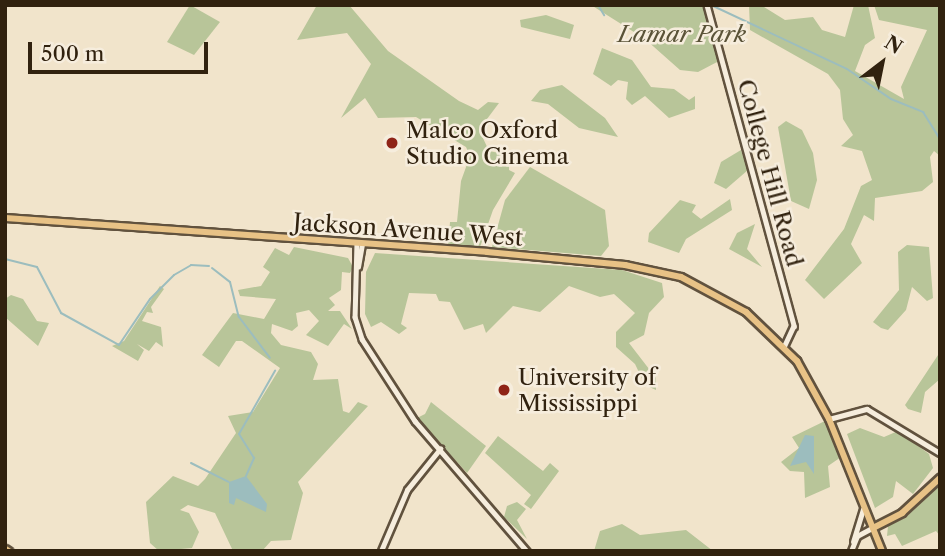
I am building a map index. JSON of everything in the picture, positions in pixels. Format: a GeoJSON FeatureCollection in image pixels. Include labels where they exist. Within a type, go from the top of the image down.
{"type":"FeatureCollection","features":[{"type":"Feature","properties":{"kind":"main road","name":"Jackson Avenue West"},"geometry":{"type":"LineString","coordinates":[[5,218],[648,268],[713,291],[776,338],[792,355],[830,419],[883,551]]}},
{"type":"Feature","properties":{"kind":"main road"},"geometry":{"type":"LineString","coordinates":[[873,528],[902,513],[940,478]]}},
{"type":"Feature","properties":{"kind":"street","name":"College Hill Road"},"geometry":{"type":"LineString","coordinates":[[707,7],[794,326],[792,355]]}},
{"type":"Feature","properties":{"kind":"street"},"geometry":{"type":"LineString","coordinates":[[359,244],[359,332],[412,417],[527,551]]}},
{"type":"Feature","properties":{"kind":"street"},"geometry":{"type":"LineString","coordinates":[[776,338],[792,338]]}},
{"type":"Feature","properties":{"kind":"street"},"geometry":{"type":"LineString","coordinates":[[784,347],[792,338]]}},
{"type":"Feature","properties":{"kind":"street"},"geometry":{"type":"LineString","coordinates":[[830,419],[867,409],[940,453]]}},
{"type":"Feature","properties":{"kind":"street"},"geometry":{"type":"LineString","coordinates":[[381,551],[407,490],[440,449]]}},
{"type":"Feature","properties":{"kind":"street"},"geometry":{"type":"LineString","coordinates":[[850,551],[864,504]]}},
{"type":"Feature","properties":{"kind":"street"},"geometry":{"type":"LineString","coordinates":[[853,542],[873,528]]}},
{"type":"Feature","properties":{"kind":"green space"},"geometry":{"type":"Polygon","coordinates":[[[190,5],[220,22],[194,55],[167,42],[190,5]]]}},
{"type":"Feature","properties":{"kind":"green space"},"geometry":{"type":"Polygon","coordinates":[[[317,5],[349,5],[388,51],[459,101],[478,110],[488,102],[499,103],[481,127],[482,136],[489,151],[509,155],[509,170],[515,173],[493,210],[480,247],[448,246],[450,222],[457,222],[461,181],[470,156],[466,147],[416,117],[378,118],[365,98],[341,118],[371,64],[347,33],[297,40],[317,5]]]}},
{"type":"Feature","properties":{"kind":"green space","name":"Lamar Park"},"geometry":{"type":"Polygon","coordinates":[[[591,5],[704,5],[719,61],[698,72],[680,70],[645,39],[591,5]]]}},
{"type":"Feature","properties":{"kind":"green space"},"geometry":{"type":"Polygon","coordinates":[[[749,5],[761,5],[785,20],[813,17],[822,30],[845,37],[854,5],[868,5],[875,38],[865,45],[855,71],[904,99],[901,87],[927,30],[879,20],[874,5],[940,5],[940,156],[934,151],[930,157],[933,182],[922,191],[875,198],[874,221],[864,215],[851,244],[862,263],[824,299],[805,280],[844,229],[861,186],[872,180],[862,151],[841,146],[853,135],[843,119],[840,90],[828,74],[750,30],[749,5]]]}},
{"type":"Feature","properties":{"kind":"green space"},"geometry":{"type":"Polygon","coordinates":[[[546,15],[574,25],[570,39],[521,27],[520,20],[546,15]]]}},
{"type":"Feature","properties":{"kind":"green space"},"geometry":{"type":"Polygon","coordinates":[[[602,48],[632,60],[651,87],[674,89],[689,100],[695,96],[695,109],[669,118],[645,96],[632,105],[626,99],[628,82],[618,80],[611,86],[593,74],[602,48]]]}},
{"type":"Feature","properties":{"kind":"green space"},"geometry":{"type":"Polygon","coordinates":[[[562,85],[605,118],[618,137],[579,128],[548,104],[531,101],[540,90],[562,85]]]}},
{"type":"Feature","properties":{"kind":"green space"},"geometry":{"type":"Polygon","coordinates":[[[786,121],[802,130],[813,153],[817,180],[809,209],[791,201],[778,127],[786,121]]]}},
{"type":"Feature","properties":{"kind":"green space"},"geometry":{"type":"Polygon","coordinates":[[[741,150],[748,170],[726,189],[714,183],[721,162],[741,150]]]}},
{"type":"Feature","properties":{"kind":"green space"},"geometry":{"type":"Polygon","coordinates":[[[530,167],[605,210],[609,246],[601,256],[492,247],[505,200],[530,167]]]}},
{"type":"Feature","properties":{"kind":"green space"},"geometry":{"type":"Polygon","coordinates":[[[730,199],[732,210],[686,239],[679,253],[648,242],[649,233],[680,200],[696,205],[692,212],[701,219],[730,199]]]}},
{"type":"Feature","properties":{"kind":"green space"},"geometry":{"type":"Polygon","coordinates":[[[755,224],[747,249],[762,267],[729,249],[737,233],[755,224]]]}},
{"type":"Feature","properties":{"kind":"green space"},"geometry":{"type":"Polygon","coordinates":[[[907,245],[929,247],[933,298],[927,301],[912,287],[906,310],[888,330],[873,322],[899,290],[898,252],[907,245]]]}},
{"type":"Feature","properties":{"kind":"green space"},"geometry":{"type":"Polygon","coordinates":[[[294,247],[348,258],[353,267],[350,273],[342,272],[341,290],[329,298],[335,305],[328,311],[340,311],[352,329],[344,324],[328,346],[306,335],[319,321],[309,310],[296,313],[298,326],[292,331],[272,324],[271,333],[281,345],[311,352],[318,364],[313,380],[338,379],[343,411],[349,413],[358,402],[368,406],[298,482],[303,493],[291,540],[271,541],[262,551],[233,551],[215,513],[188,505],[180,510],[189,513],[199,532],[192,548],[159,551],[150,543],[146,502],[173,476],[198,486],[205,479],[236,433],[228,416],[253,412],[280,368],[242,341],[236,341],[219,367],[202,355],[233,313],[264,319],[276,299],[240,296],[238,290],[261,286],[270,272],[263,267],[275,248],[289,255],[294,247]]]}},
{"type":"Feature","properties":{"kind":"green space"},"geometry":{"type":"Polygon","coordinates":[[[375,253],[622,270],[662,283],[664,297],[649,313],[644,335],[629,343],[656,378],[656,390],[645,385],[635,364],[616,347],[616,332],[635,313],[614,294],[600,297],[569,286],[540,312],[513,306],[486,333],[483,324],[464,330],[450,302],[439,301],[436,294],[409,293],[401,324],[407,328],[399,334],[381,322],[371,327],[365,314],[366,272],[375,253]]]}},
{"type":"Feature","properties":{"kind":"green space"},"geometry":{"type":"Polygon","coordinates":[[[160,286],[164,289],[151,307],[153,313],[147,312],[142,321],[161,327],[163,347],[156,342],[149,351],[137,344],[144,350],[138,361],[112,346],[124,341],[160,286]]]}},
{"type":"Feature","properties":{"kind":"green space"},"geometry":{"type":"Polygon","coordinates":[[[11,295],[23,299],[37,321],[49,323],[38,346],[5,317],[5,299],[11,295]]]}},
{"type":"Feature","properties":{"kind":"green space"},"geometry":{"type":"Polygon","coordinates":[[[940,352],[940,379],[925,392],[921,413],[908,409],[905,405],[940,352]]]}},
{"type":"Feature","properties":{"kind":"green space"},"geometry":{"type":"Polygon","coordinates":[[[431,402],[486,446],[467,473],[417,418],[425,414],[431,402]]]}},
{"type":"Feature","properties":{"kind":"green space"},"geometry":{"type":"Polygon","coordinates":[[[829,419],[844,455],[828,466],[830,487],[805,498],[804,472],[790,471],[781,462],[799,448],[792,437],[829,419]]]}},
{"type":"Feature","properties":{"kind":"green space"},"geometry":{"type":"Polygon","coordinates":[[[860,428],[884,437],[898,431],[929,454],[933,468],[913,494],[896,481],[893,497],[875,508],[847,434],[860,428]]]}},
{"type":"Feature","properties":{"kind":"green space"},"geometry":{"type":"Polygon","coordinates":[[[498,436],[543,471],[550,463],[559,471],[531,509],[524,504],[531,495],[485,453],[498,436]]]}},
{"type":"Feature","properties":{"kind":"green space"},"geometry":{"type":"Polygon","coordinates":[[[940,485],[940,536],[936,531],[902,546],[895,534],[887,536],[888,526],[906,517],[940,485]]]}},
{"type":"Feature","properties":{"kind":"green space"},"geometry":{"type":"Polygon","coordinates":[[[517,502],[526,509],[517,520],[527,539],[504,517],[507,506],[517,502]]]}},
{"type":"Feature","properties":{"kind":"green space"},"geometry":{"type":"Polygon","coordinates":[[[622,524],[640,535],[686,530],[713,551],[594,551],[600,531],[622,524]]]}},
{"type":"Feature","properties":{"kind":"water"},"geometry":{"type":"Polygon","coordinates":[[[805,435],[814,436],[814,474],[806,462],[790,466],[805,435]]]}},
{"type":"Feature","properties":{"kind":"water"},"geometry":{"type":"Polygon","coordinates":[[[246,476],[267,504],[266,512],[236,498],[234,505],[229,503],[229,482],[246,476]]]}},
{"type":"Feature","properties":{"kind":"waterway"},"geometry":{"type":"LineString","coordinates":[[598,5],[604,15]]}},
{"type":"Feature","properties":{"kind":"waterway"},"geometry":{"type":"LineString","coordinates":[[711,5],[847,69],[891,99],[923,112],[940,139]]}},
{"type":"Feature","properties":{"kind":"waterway"},"geometry":{"type":"LineString","coordinates":[[5,259],[37,267],[61,313],[119,345],[150,299],[174,275],[191,265],[209,266]]}},
{"type":"Feature","properties":{"kind":"waterway"},"geometry":{"type":"LineString","coordinates":[[212,268],[230,282],[239,317],[270,358]]}},
{"type":"Feature","properties":{"kind":"waterway"},"geometry":{"type":"LineString","coordinates":[[246,476],[254,458],[239,434],[275,371]]}},
{"type":"Feature","properties":{"kind":"waterway"},"geometry":{"type":"LineString","coordinates":[[191,463],[229,482]]}},
{"type":"Feature","properties":{"kind":"place","name":"Malco Oxford Studio Cinema"},"geometry":{"type":"Point","coordinates":[392,143]}},
{"type":"Feature","properties":{"kind":"place","name":"University of Mississippi"},"geometry":{"type":"Point","coordinates":[504,390]}}]}
